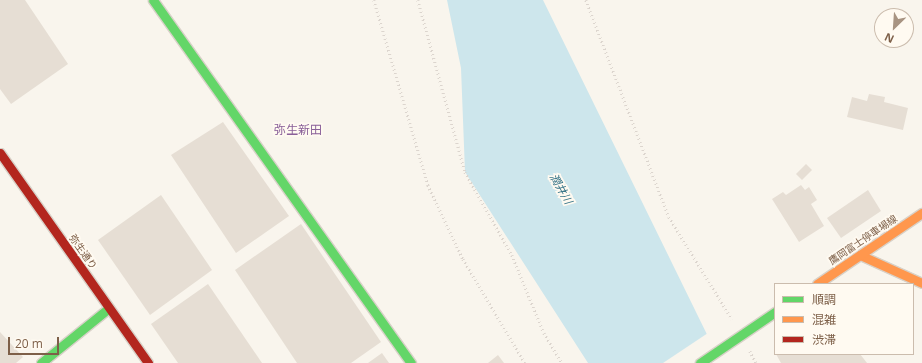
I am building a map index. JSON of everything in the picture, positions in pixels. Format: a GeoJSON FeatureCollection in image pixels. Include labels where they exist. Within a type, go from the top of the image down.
{"type":"FeatureCollection","features":[{"type":"Feature","properties":{"kind":"street"},"geometry":{"type":"LineString","coordinates":[[153,0],[411,363]]}},
{"type":"Feature","properties":{"kind":"street","name":"弥生通り"},"geometry":{"type":"LineString","coordinates":[[0,153],[148,363]]}},
{"type":"Feature","properties":{"kind":"street","name":"鷹岡富士停車場線"},"geometry":{"type":"LineString","coordinates":[[818,283],[922,213]]}},
{"type":"Feature","properties":{"kind":"street"},"geometry":{"type":"LineString","coordinates":[[860,255],[922,283]]}},
{"type":"Feature","properties":{"kind":"street"},"geometry":{"type":"LineString","coordinates":[[41,363],[109,308]]}},
{"type":"Feature","properties":{"kind":"street"},"geometry":{"type":"LineString","coordinates":[[700,363],[774,313]]}},
{"type":"Feature","properties":{"kind":"path"},"geometry":{"type":"LineString","coordinates":[[374,0],[428,185],[463,259],[525,363]]}},
{"type":"Feature","properties":{"kind":"path"},"geometry":{"type":"LineString","coordinates":[[418,0],[465,172],[512,255],[544,332],[562,363]]}},
{"type":"Feature","properties":{"kind":"path"},"geometry":{"type":"LineString","coordinates":[[586,0],[669,217],[738,337],[756,363]]}},
{"type":"Feature","properties":{"kind":"water","name":"潤井川"},"geometry":{"type":"Polygon","coordinates":[[[447,0],[543,0],[721,363],[588,363],[465,172],[461,68],[447,0]]]}},
{"type":"Feature","properties":{"kind":"pier"},"geometry":{"type":"Polygon","coordinates":[[[708,333],[723,363],[663,363],[708,333]]]}},
{"type":"Feature","properties":{"kind":"building"},"geometry":{"type":"Polygon","coordinates":[[[0,0],[25,0],[68,64],[11,104],[0,89],[0,0]]]}},
{"type":"Feature","properties":{"kind":"building"},"geometry":{"type":"Polygon","coordinates":[[[869,94],[885,97],[884,102],[908,108],[903,130],[847,117],[852,97],[867,101],[869,94]]]}},
{"type":"Feature","properties":{"kind":"building"},"geometry":{"type":"Polygon","coordinates":[[[223,122],[289,216],[236,253],[171,155],[223,122]]]}},
{"type":"Feature","properties":{"kind":"building"},"geometry":{"type":"Polygon","coordinates":[[[806,164],[812,170],[802,180],[796,174],[806,164]]]}},
{"type":"Feature","properties":{"kind":"building"},"geometry":{"type":"Polygon","coordinates":[[[801,185],[805,190],[809,187],[817,200],[811,204],[824,226],[799,242],[772,199],[783,192],[786,195],[801,185]]]}},
{"type":"Feature","properties":{"kind":"building"},"geometry":{"type":"Polygon","coordinates":[[[868,190],[881,211],[841,238],[827,218],[868,190]]]}},
{"type":"Feature","properties":{"kind":"building"},"geometry":{"type":"Polygon","coordinates":[[[161,195],[212,270],[150,315],[98,240],[161,195]]]}},
{"type":"Feature","properties":{"kind":"building"},"geometry":{"type":"Polygon","coordinates":[[[301,224],[381,342],[351,363],[297,363],[235,270],[301,224]]]}},
{"type":"Feature","properties":{"kind":"building"},"geometry":{"type":"Polygon","coordinates":[[[208,284],[262,363],[178,363],[151,324],[208,284]]]}},
{"type":"Feature","properties":{"kind":"building"},"geometry":{"type":"Polygon","coordinates":[[[0,332],[23,357],[16,363],[0,363],[0,332]]]}},
{"type":"Feature","properties":{"kind":"building"},"geometry":{"type":"Polygon","coordinates":[[[382,353],[389,363],[368,363],[382,353]]]}},
{"type":"Feature","properties":{"kind":"building"},"geometry":{"type":"Polygon","coordinates":[[[498,355],[504,363],[488,363],[498,355]]]}},
{"type":"Feature","properties":{"kind":"building"},"geometry":{"type":"Polygon","coordinates":[[[777,355],[861,355],[867,363],[781,363],[777,355]]]}},
{"type":"Feature","properties":{"kind":"traffic: fast"},"geometry":{"type":"LineString","coordinates":[[153,0],[411,363]]}},
{"type":"Feature","properties":{"kind":"traffic: fast"},"geometry":{"type":"LineString","coordinates":[[41,363],[109,308]]}},
{"type":"Feature","properties":{"kind":"traffic: fast"},"geometry":{"type":"LineString","coordinates":[[700,363],[774,313]]}},
{"type":"Feature","properties":{"kind":"traffic: slow"},"geometry":{"type":"LineString","coordinates":[[818,283],[922,213]]}},
{"type":"Feature","properties":{"kind":"traffic: slow"},"geometry":{"type":"LineString","coordinates":[[860,255],[922,283]]}},
{"type":"Feature","properties":{"kind":"traffic: jam"},"geometry":{"type":"LineString","coordinates":[[0,153],[148,363]]}},
{"type":"Feature","properties":{"kind":"district","name":"弥生新田"},"geometry":{"type":"Point","coordinates":[298,130]}}]}
